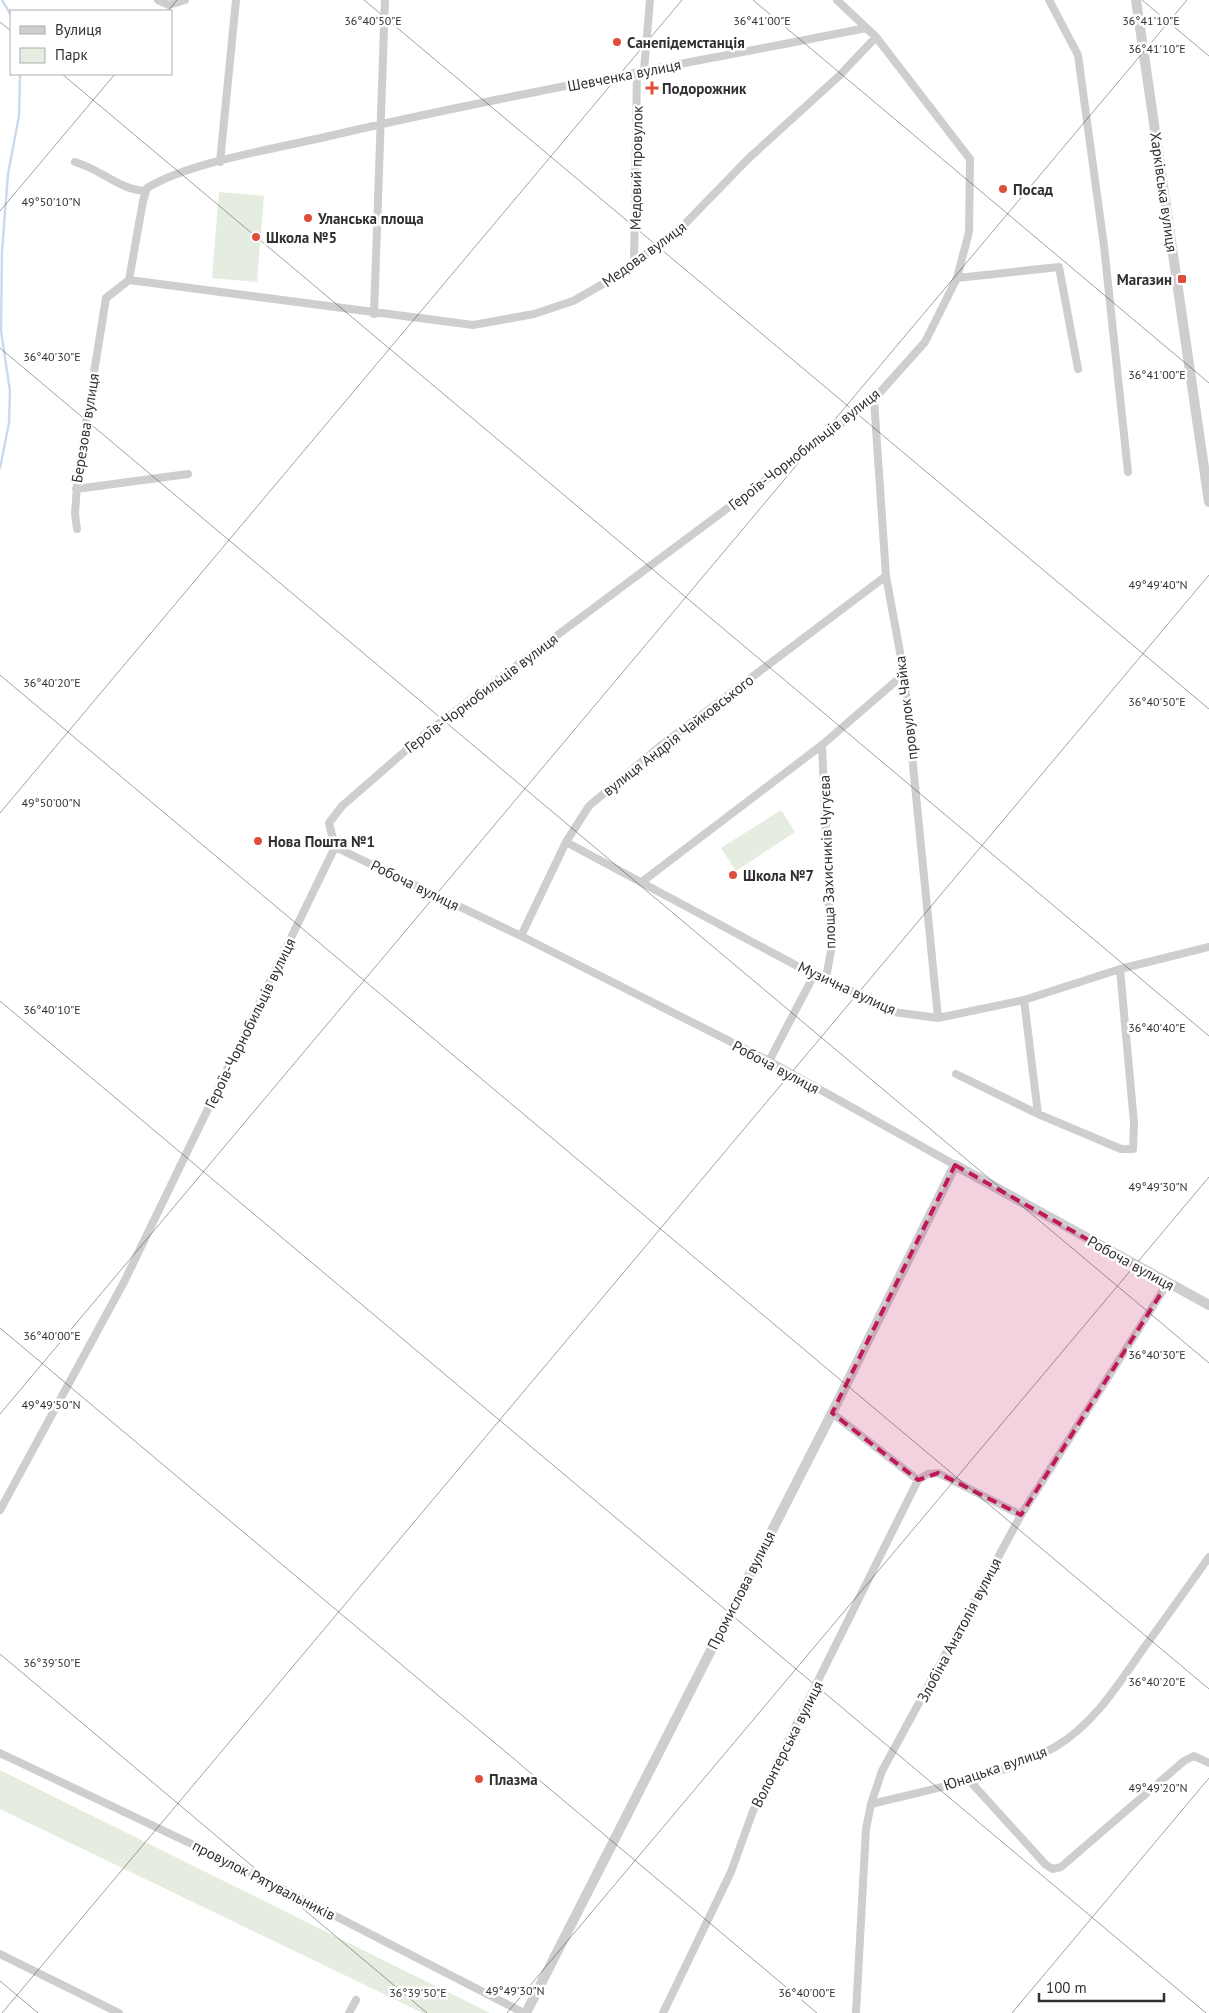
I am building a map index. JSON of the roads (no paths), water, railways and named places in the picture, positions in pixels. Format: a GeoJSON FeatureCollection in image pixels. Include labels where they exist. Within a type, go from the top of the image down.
{"type":"FeatureCollection","features":[{"type":"Feature","properties":{"kind":"street"},"geometry":{"type":"LineString","coordinates":[[158,0],[169,5],[184,0]]}},
{"type":"Feature","properties":{"kind":"street"},"geometry":{"type":"LineString","coordinates":[[220,162],[236,0]]}},
{"type":"Feature","properties":{"kind":"street"},"geometry":{"type":"LineString","coordinates":[[146,191],[129,280],[374,314],[385,0]]}},
{"type":"Feature","properties":{"kind":"street","name":"Медовий провулок"},"geometry":{"type":"LineString","coordinates":[[634,264],[641,71],[650,0]]}},
{"type":"Feature","properties":{"kind":"street","name":"Героїв-Чорнобильців вулиця"},"geometry":{"type":"LineString","coordinates":[[0,1510],[124,1282],[334,846],[330,823],[342,806],[426,732],[874,399],[925,342],[957,278],[968,232],[970,159],[876,38],[837,0]]}},
{"type":"Feature","properties":{"kind":"street"},"geometry":{"type":"LineString","coordinates":[[1049,0],[1078,55],[1104,246],[1128,472]]}},
{"type":"Feature","properties":{"kind":"street","name":"Харківська вулиця"},"geometry":{"type":"LineString","coordinates":[[1136,0],[1209,502]]}},
{"type":"Feature","properties":{"kind":"street","name":"Шевченка вулиця"},"geometry":{"type":"LineString","coordinates":[[381,124],[641,71],[866,28]]}},
{"type":"Feature","properties":{"kind":"street","name":"Медова вулиця"},"geometry":{"type":"LineString","coordinates":[[374,314],[473,325],[508,320],[573,301],[634,264],[678,232],[749,158],[839,76],[876,38]]}},
{"type":"Feature","properties":{"kind":"street"},"geometry":{"type":"LineString","coordinates":[[75,162],[91,166],[134,191],[146,191],[158,182],[220,162],[381,124]]}},
{"type":"Feature","properties":{"kind":"street"},"geometry":{"type":"LineString","coordinates":[[957,278],[1059,267],[1078,369]]}},
{"type":"Feature","properties":{"kind":"street","name":"Березова вулиця"},"geometry":{"type":"LineString","coordinates":[[77,529],[76,490],[106,298],[129,280]]}},
{"type":"Feature","properties":{"kind":"street","name":"провулок Чайка"},"geometry":{"type":"LineString","coordinates":[[874,399],[886,576],[904,674],[938,1018]]}},
{"type":"Feature","properties":{"kind":"street"},"geometry":{"type":"LineString","coordinates":[[76,490],[188,474]]}},
{"type":"Feature","properties":{"kind":"street","name":"вулиця Андрія Чайковського"},"geometry":{"type":"LineString","coordinates":[[521,936],[566,842],[589,806],[652,753],[886,576]]}},
{"type":"Feature","properties":{"kind":"street"},"geometry":{"type":"LineString","coordinates":[[643,881],[822,745],[904,674]]}},
{"type":"Feature","properties":{"kind":"street","name":"площа Захисників Чугуєва"},"geometry":{"type":"LineString","coordinates":[[822,745],[831,951],[826,978]]}},
{"type":"Feature","properties":{"kind":"street","name":"Музична вулиця"},"geometry":{"type":"LineString","coordinates":[[566,842],[643,881],[814,975],[826,978],[893,1012],[938,1018],[1024,1000],[1120,969],[1209,948]]}},
{"type":"Feature","properties":{"kind":"street","name":"Робоча вулиця"},"geometry":{"type":"LineString","coordinates":[[334,846],[521,936],[769,1062],[1167,1284],[1209,1305]]}},
{"type":"Feature","properties":{"kind":"street"},"geometry":{"type":"LineString","coordinates":[[956,1074],[1038,1114],[1121,1149],[1133,1148],[1134,1123],[1120,969]]}},
{"type":"Feature","properties":{"kind":"street"},"geometry":{"type":"LineString","coordinates":[[769,1062],[814,975]]}},
{"type":"Feature","properties":{"kind":"street"},"geometry":{"type":"LineString","coordinates":[[1024,1000],[1038,1114]]}},
{"type":"Feature","properties":{"kind":"street","name":"Промислова вулиця"},"geometry":{"type":"LineString","coordinates":[[525,2013],[832,1413],[955,1166]]}},
{"type":"Feature","properties":{"kind":"street","name":"Злобіна Анатолія вулиця"},"geometry":{"type":"LineString","coordinates":[[856,2013],[866,1829],[871,1804],[882,1771],[1021,1515],[1167,1284]]}},
{"type":"Feature","properties":{"kind":"street"},"geometry":{"type":"LineString","coordinates":[[832,1413],[918,1480],[928,1474],[938,1473],[1021,1515]]}},
{"type":"Feature","properties":{"kind":"street","name":"Волонтерська вулиця"},"geometry":{"type":"LineString","coordinates":[[664,2013],[731,1872],[753,1811],[918,1480]]}},
{"type":"Feature","properties":{"kind":"street","name":"Юнацька вулиця"},"geometry":{"type":"LineString","coordinates":[[871,1804],[969,1780],[1036,1757],[1056,1746],[1085,1724],[1107,1700],[1209,1557]]}},
{"type":"Feature","properties":{"kind":"street","name":"провулок Рятувальників"},"geometry":{"type":"LineString","coordinates":[[0,1753],[240,1867],[525,2013]]}},
{"type":"Feature","properties":{"kind":"street"},"geometry":{"type":"LineString","coordinates":[[969,1780],[1046,1865],[1053,1869],[1061,1867],[1184,1761],[1194,1756],[1209,1763]]}},
{"type":"Feature","properties":{"kind":"street"},"geometry":{"type":"LineString","coordinates":[[0,1954],[119,2013]]}},
{"type":"Feature","properties":{"kind":"street"},"geometry":{"type":"LineString","coordinates":[[348,2013],[356,2000]]}},
{"type":"Feature","properties":{"kind":"waterway"},"geometry":{"type":"LineString","coordinates":[[2,0],[10,13]]}},
{"type":"Feature","properties":{"kind":"waterway"},"geometry":{"type":"LineString","coordinates":[[0,468],[9,423],[10,391],[1,331],[2,251],[8,174],[19,116],[20,75]]}},
{"type":"Feature","properties":{"kind":"place","name":"Санепідемстанція"},"geometry":{"type":"Point","coordinates":[617,42]}},
{"type":"Feature","properties":{"kind":"place","name":"Подорожник"},"geometry":{"type":"Point","coordinates":[652,88]}},
{"type":"Feature","properties":{"kind":"place","name":"Посад"},"geometry":{"type":"Point","coordinates":[1003,189]}},
{"type":"Feature","properties":{"kind":"place","name":"Уланська площа"},"geometry":{"type":"Point","coordinates":[308,218]}},
{"type":"Feature","properties":{"kind":"place","name":"Школа №5"},"geometry":{"type":"Point","coordinates":[256,237]}},
{"type":"Feature","properties":{"kind":"place","name":"Магазин"},"geometry":{"type":"Point","coordinates":[1182,279]}},
{"type":"Feature","properties":{"kind":"place","name":"Нова Пошта №1"},"geometry":{"type":"Point","coordinates":[258,841]}},
{"type":"Feature","properties":{"kind":"place","name":"Школа №7"},"geometry":{"type":"Point","coordinates":[733,875]}},
{"type":"Feature","properties":{"kind":"place","name":"Плазма"},"geometry":{"type":"Point","coordinates":[479,1779]}}]}
